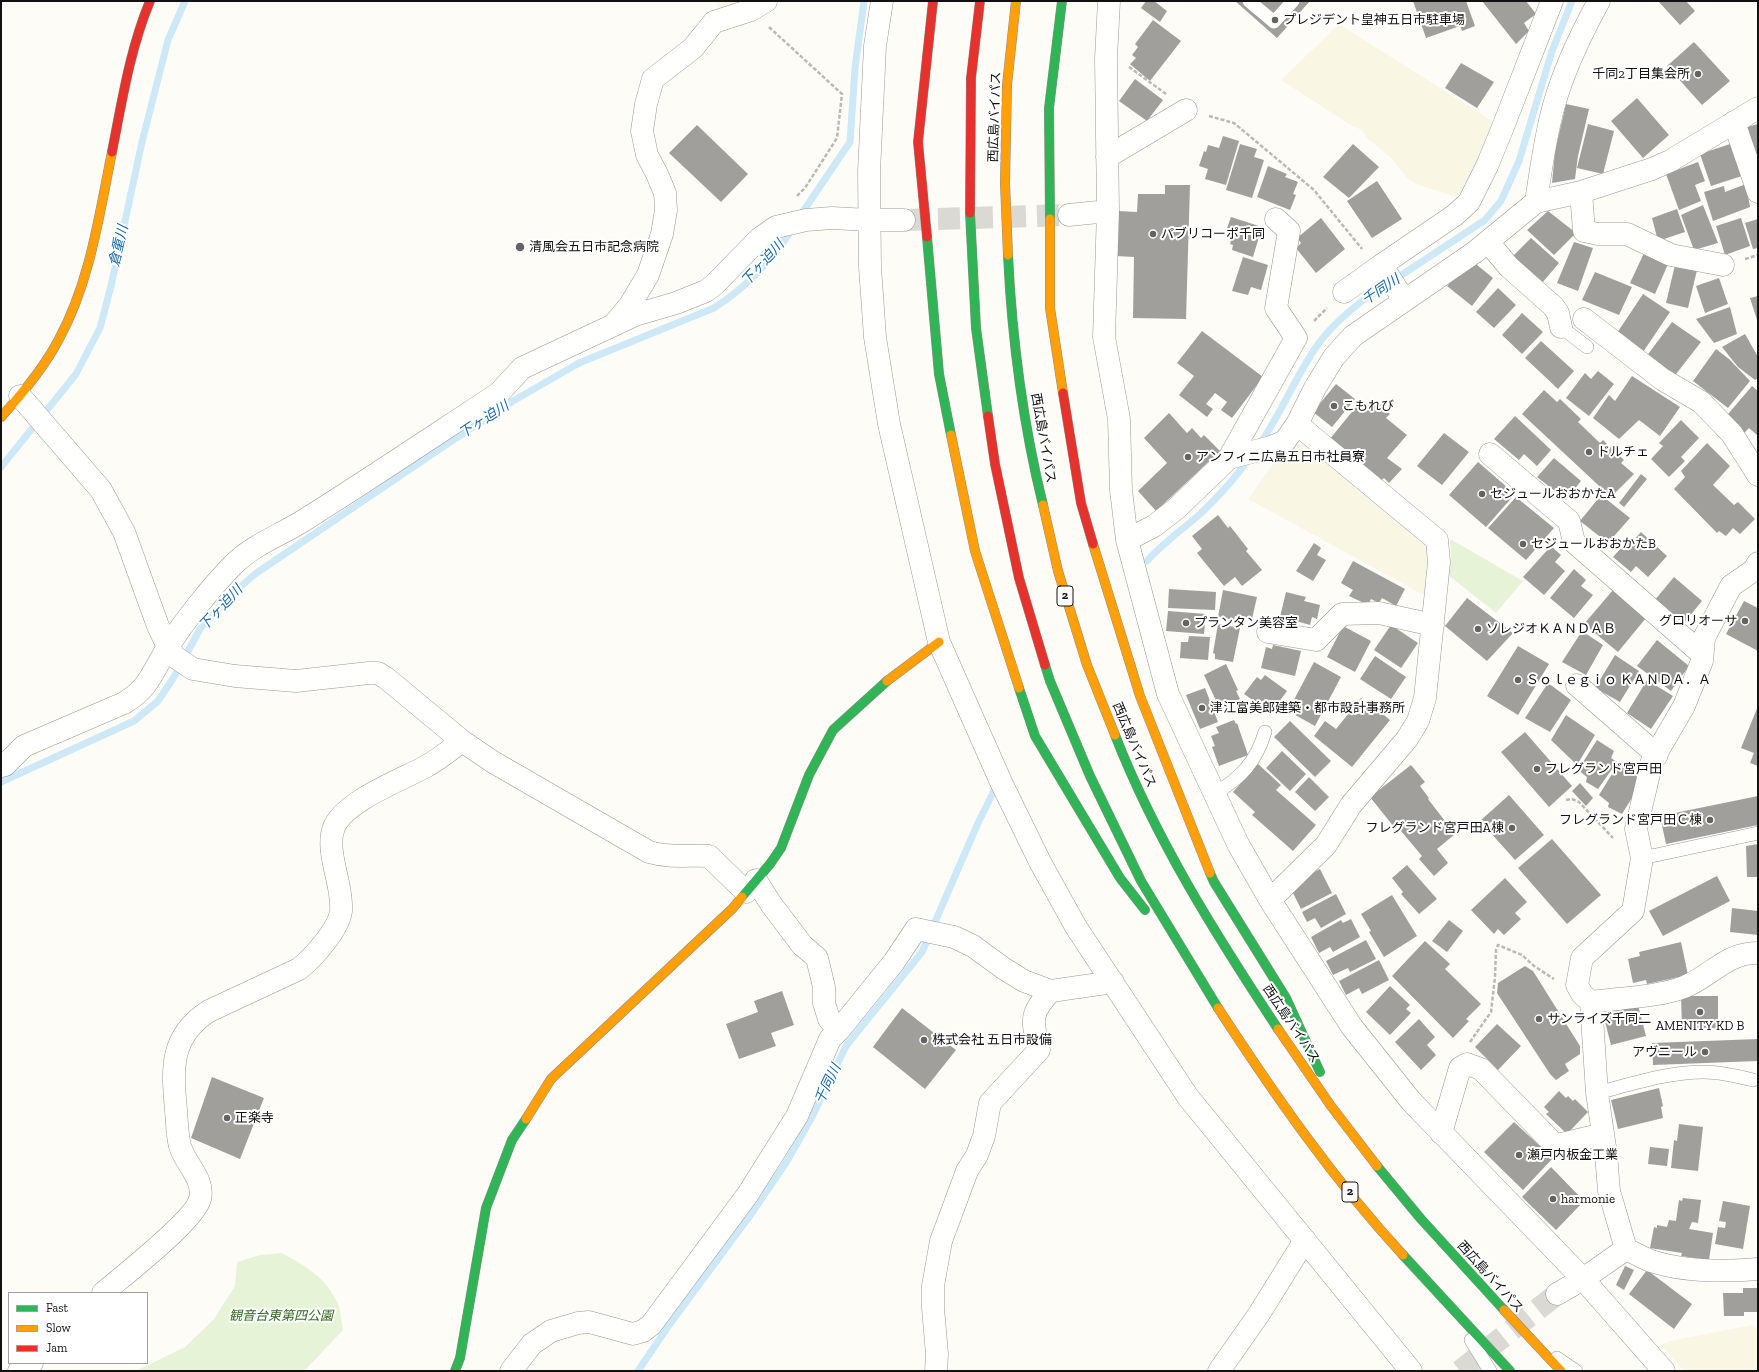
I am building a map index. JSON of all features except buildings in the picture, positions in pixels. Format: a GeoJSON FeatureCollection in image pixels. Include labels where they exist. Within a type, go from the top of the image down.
{"type":"FeatureCollection","features":[{"type":"Feature","properties":{"kind":"main road"},"geometry":{"type":"LineString","coordinates":[[18,411],[60,339],[84,280],[92,248],[129,66],[139,25],[150,1]]}},
{"type":"Feature","properties":{"kind":"main road"},"geometry":{"type":"LineString","coordinates":[[933,1],[918,142],[939,374],[975,551],[1036,736],[1120,878],[1148,915]]}},
{"type":"Feature","properties":{"kind":"main road","name":"西広島バイパス"},"geometry":{"type":"LineString","coordinates":[[980,1],[971,78],[969,194],[976,328],[995,464],[1019,578],[1050,681],[1090,776],[1141,881],[1211,997],[1262,1076],[1326,1163],[1394,1245],[1510,1371]]}},
{"type":"Feature","properties":{"kind":"main road","name":"西広島バイパス"},"geometry":{"type":"LineString","coordinates":[[1016,1],[1007,83],[1005,198],[1013,329],[1032,460],[1056,569],[1089,671],[1123,757],[1164,844],[1218,936],[1280,1032],[1344,1124],[1417,1215],[1561,1371]]}},
{"type":"Feature","properties":{"kind":"main road","name":"2"},"geometry":{"type":"LineString","coordinates":[[1062,1],[1049,108],[1050,308],[1081,503],[1140,696],[1214,882],[1286,998],[1344,1124]]}},
{"type":"Feature","properties":{"kind":"main road"},"geometry":{"type":"LineString","coordinates":[[455,1371],[460,1358],[486,1208],[512,1140],[551,1079],[732,909],[781,848],[809,775],[833,730],[880,686],[939,642]]}},
{"type":"Feature","properties":{"kind":"main road","name":"2"},"geometry":{"type":"LineString","coordinates":[[1163,934],[1211,997]]}},
{"type":"Feature","properties":{"kind":"street"},"geometry":{"type":"LineString","coordinates":[[882,1],[875,46],[869,134],[870,267],[876,337],[889,424],[939,642],[1001,782],[1040,862],[1076,927],[1188,1097],[1411,1371]]}},
{"type":"Feature","properties":{"kind":"street"},"geometry":{"type":"LineString","coordinates":[[1109,1],[1106,58],[1108,211],[1104,337],[1119,419],[1121,490],[1127,540],[1168,694],[1238,844],[1270,900],[1352,1027],[1411,1101],[1583,1280],[1664,1371]]}},
{"type":"Feature","properties":{"kind":"street"},"geometry":{"type":"LineString","coordinates":[[1344,292],[1455,215],[1469,202],[1487,166],[1552,1]]}},
{"type":"Feature","properties":{"kind":"street"},"geometry":{"type":"LineString","coordinates":[[1536,202],[1545,141],[1554,103],[1570,58],[1598,1]]}},
{"type":"Feature","properties":{"kind":"street"},"geometry":{"type":"LineString","coordinates":[[612,326],[630,305],[648,275],[662,234],[666,210],[665,193],[647,155],[642,132],[646,104],[653,79],[693,48],[714,22],[758,5]]}},
{"type":"Feature","properties":{"kind":"street"},"geometry":{"type":"LineString","coordinates":[[1235,457],[1271,447],[1285,441],[1297,424],[1315,388],[1334,358],[1353,336],[1401,296],[1475,252],[1536,202],[1581,192],[1664,164],[1758,108]]}},
{"type":"Feature","properties":{"kind":"street"},"geometry":{"type":"LineString","coordinates":[[1107,157],[1186,110]]}},
{"type":"Feature","properties":{"kind":"street"},"geometry":{"type":"LineString","coordinates":[[1734,122],[1758,192]]}},
{"type":"Feature","properties":{"kind":"street"},"geometry":{"type":"LineString","coordinates":[[1581,192],[1584,231],[1598,234],[1628,234],[1671,254],[1724,265]]}},
{"type":"Feature","properties":{"kind":"street"},"geometry":{"type":"LineString","coordinates":[[1069,215],[1108,211]]}},
{"type":"Feature","properties":{"kind":"street"},"geometry":{"type":"LineString","coordinates":[[1,766],[5,765],[24,746],[124,703],[136,696],[171,652],[208,594],[234,563],[254,548],[304,520],[499,393],[522,368],[634,315],[676,303],[706,291],[715,284],[759,239],[776,227],[806,220],[832,218],[904,220]]}},
{"type":"Feature","properties":{"kind":"street"},"geometry":{"type":"LineString","coordinates":[[1127,540],[1154,526],[1176,509],[1235,457],[1296,338],[1276,308],[1289,231],[1276,220]]}},
{"type":"Feature","properties":{"kind":"street"},"geometry":{"type":"LineString","coordinates":[[1488,242],[1509,267],[1553,306],[1558,314],[1561,328]]}},
{"type":"Feature","properties":{"kind":"street"},"geometry":{"type":"LineString","coordinates":[[1380,268],[1401,296]]}},
{"type":"Feature","properties":{"kind":"street"},"geometry":{"type":"LineString","coordinates":[[1584,319],[1662,379],[1701,402],[1732,434],[1758,475]]}},
{"type":"Feature","properties":{"kind":"street"},"geometry":{"type":"LineString","coordinates":[[18,411],[101,490],[124,532],[158,626],[171,652],[193,669],[235,676],[296,682],[378,673],[462,741],[493,762],[639,847],[661,856],[709,856],[751,886],[771,904],[802,944],[817,958],[824,987],[824,1003],[829,1019],[839,1030]]}},
{"type":"Feature","properties":{"kind":"street"},"geometry":{"type":"LineString","coordinates":[[1270,900],[1326,845],[1351,805],[1407,739],[1418,721],[1425,698],[1439,562],[1437,540],[1297,424]]}},
{"type":"Feature","properties":{"kind":"street"},"geometry":{"type":"LineString","coordinates":[[1490,454],[1569,520],[1574,542],[1702,654]]}},
{"type":"Feature","properties":{"kind":"street"},"geometry":{"type":"LineString","coordinates":[[1757,569],[1731,586],[1704,638],[1702,661],[1684,706],[1652,762],[1636,829],[1642,858],[1633,911],[1582,958],[1577,985],[1585,996],[1609,1191],[1626,1249],[1650,1260],[1684,1268],[1715,1271],[1758,1268]]}},
{"type":"Feature","properties":{"kind":"street"},"geometry":{"type":"LineString","coordinates":[[1268,632],[1316,640],[1342,614],[1379,613],[1433,625]]}},
{"type":"Feature","properties":{"kind":"street"},"geometry":{"type":"LineString","coordinates":[[1577,685],[1657,755]]}},
{"type":"Feature","properties":{"kind":"street"},"geometry":{"type":"LineString","coordinates":[[105,1292],[165,1241],[195,1210],[200,1198],[200,1184],[180,1146],[173,1081],[174,1062],[178,1045],[197,1018],[299,969],[308,962],[337,924],[341,913],[341,895],[332,855],[331,841],[335,826],[343,815],[370,794],[424,767],[462,741]]}},
{"type":"Feature","properties":{"kind":"street"},"geometry":{"type":"LineString","coordinates":[[510,1371],[532,1344],[551,1331],[578,1323],[589,1322],[633,1334],[643,1331],[651,1325],[748,1194],[797,1116],[830,1039],[894,962],[916,929],[954,937],[972,946],[1003,968],[1024,980],[1051,990],[1113,982]]}},
{"type":"Feature","properties":{"kind":"street"},"geometry":{"type":"LineString","coordinates":[[1585,996],[1670,992],[1685,987],[1730,959],[1737,956],[1758,953]]}},
{"type":"Feature","properties":{"kind":"street"},"geometry":{"type":"LineString","coordinates":[[936,1371],[937,1354],[933,1308],[933,1286],[942,1241],[967,1171],[978,1155],[984,1136],[990,1103],[1039,1050],[1034,1022],[1036,1009],[1051,990]]}},
{"type":"Feature","properties":{"kind":"street"},"geometry":{"type":"LineString","coordinates":[[1441,1133],[1460,1068],[1467,1064],[1481,1069],[1553,1143],[1562,1144],[1603,1134]]}},
{"type":"Feature","properties":{"kind":"street"},"geometry":{"type":"LineString","coordinates":[[1219,1371],[1259,1314],[1305,1240]]}},
{"type":"Feature","properties":{"kind":"street"},"geometry":{"type":"LineString","coordinates":[[1557,1294],[1583,1280],[1626,1249]]}},
{"type":"Feature","properties":{"kind":"street"},"geometry":{"type":"LineString","coordinates":[[19,1371],[30,1364]]}},
{"type":"Feature","properties":{"kind":"lane"},"geometry":{"type":"LineString","coordinates":[[1249,1],[1274,22],[1293,1]]}},
{"type":"Feature","properties":{"kind":"lane"},"geometry":{"type":"LineString","coordinates":[[1561,328],[1587,347]]}},
{"type":"Feature","properties":{"kind":"lane"},"geometry":{"type":"LineString","coordinates":[[1214,794],[1230,785],[1251,763],[1265,732]]}},
{"type":"Feature","properties":{"kind":"lane"},"geometry":{"type":"LineString","coordinates":[[1642,858],[1758,833]]}},
{"type":"Feature","properties":{"kind":"lane"},"geometry":{"type":"LineString","coordinates":[[1597,1093],[1657,1078],[1704,1072],[1753,1080]]}},
{"type":"Feature","properties":{"kind":"lane"},"geometry":{"type":"LineString","coordinates":[[1453,1310],[1490,1371]]}},
{"type":"Feature","properties":{"kind":"lane"},"geometry":{"type":"LineString","coordinates":[[1528,1337],[1576,1371]]}},
{"type":"Feature","properties":{"kind":"path"},"geometry":{"type":"LineString","coordinates":[[758,5],[842,94],[837,138],[805,188],[795,198]]}},
{"type":"Feature","properties":{"kind":"path"},"geometry":{"type":"LineString","coordinates":[[1123,62],[1186,110],[1234,123],[1314,190],[1380,268]]}},
{"type":"Feature","properties":{"kind":"path"},"geometry":{"type":"LineString","coordinates":[[1296,338],[1344,292]]}},
{"type":"Feature","properties":{"kind":"path"},"geometry":{"type":"LineString","coordinates":[[1566,800],[1572,799],[1578,802],[1614,838]]}},
{"type":"Feature","properties":{"kind":"path"},"geometry":{"type":"LineString","coordinates":[[1467,1064],[1464,1053],[1471,1040],[1491,1012],[1495,978],[1496,950],[1498,945],[1522,955],[1544,973],[1585,996]]}},
{"type":"Feature","properties":{"kind":"shaded area"},"geometry":{"type":"Polygon","coordinates":[[[714,1],[749,1],[722,13],[714,1]]]}},
{"type":"Feature","properties":{"kind":"shaded area"},"geometry":{"type":"Polygon","coordinates":[[[1339,24],[1494,122],[1474,172],[1457,197],[1418,185],[1407,178],[1390,157],[1367,138],[1362,130],[1352,126],[1281,80],[1339,24]]]}},
{"type":"Feature","properties":{"kind":"shaded area"},"geometry":{"type":"Polygon","coordinates":[[[1307,441],[1428,541],[1431,599],[1248,499],[1283,450],[1307,441]]]}},
{"type":"Feature","properties":{"kind":"shaded area"},"geometry":{"type":"Polygon","coordinates":[[[1752,1325],[1758,1330],[1758,1371],[1684,1371],[1661,1345],[1670,1341],[1752,1325]]]}},
{"type":"Feature","properties":{"kind":"green space"},"geometry":{"type":"Polygon","coordinates":[[[1450,539],[1523,581],[1496,613],[1448,575],[1451,556],[1450,539]]]}},
{"type":"Feature","properties":{"kind":"green space","name":"観音台東第四公園"},"geometry":{"type":"Polygon","coordinates":[[[281,1253],[306,1267],[321,1279],[332,1293],[339,1308],[343,1330],[307,1368],[302,1371],[136,1371],[185,1347],[214,1319],[235,1286],[237,1262],[260,1255],[281,1253]]]}},
{"type":"Feature","properties":{"kind":"waterway","name":"倉重川"},"geometry":{"type":"LineString","coordinates":[[1,467],[76,374],[100,328],[111,286],[142,142],[168,40],[185,1]]}},
{"type":"Feature","properties":{"kind":"waterway","name":"下ヶ迫川"},"geometry":{"type":"LineString","coordinates":[[800,216],[850,142],[855,68],[864,1]]}},
{"type":"Feature","properties":{"kind":"waterway","name":"千同川"},"geometry":{"type":"LineString","coordinates":[[1259,445],[1268,432],[1313,351],[1336,323],[1362,301],[1485,220],[1501,201],[1519,161],[1552,51],[1572,1]]}},
{"type":"Feature","properties":{"kind":"waterway","name":"下ヶ迫川"},"geometry":{"type":"LineString","coordinates":[[1,782],[134,721],[158,701],[174,677],[200,629],[229,597],[255,574],[513,401],[579,363],[714,308],[747,283],[767,263],[792,229]]}},
{"type":"Feature","properties":{"kind":"waterway","name":"千同川"},"geometry":{"type":"LineString","coordinates":[[1147,561],[1213,501],[1244,466],[1249,458]]}},
{"type":"Feature","properties":{"kind":"waterway","name":"千同川"},"geometry":{"type":"LineString","coordinates":[[638,1371],[667,1328],[749,1217],[786,1163],[812,1117],[846,1046],[922,952],[978,823],[996,787]]}},
{"type":"Feature","properties":{"kind":"tunnel"},"geometry":{"type":"LineString","coordinates":[[905,220],[1069,215]]}},
{"type":"Feature","properties":{"kind":"tunnel"},"geometry":{"type":"LineString","coordinates":[[1460,1371],[1557,1294]]}},
{"type":"Feature","properties":{"kind":"traffic: fast"},"geometry":{"type":"LineString","coordinates":[[1050,219],[1049,108],[1062,1]]}},
{"type":"Feature","properties":{"kind":"traffic: fast"},"geometry":{"type":"LineString","coordinates":[[970,213],[976,328],[988,416]]}},
{"type":"Feature","properties":{"kind":"traffic: fast"},"geometry":{"type":"LineString","coordinates":[[927,237],[939,374],[951,435]]}},
{"type":"Feature","properties":{"kind":"traffic: fast"},"geometry":{"type":"LineString","coordinates":[[1008,255],[1012,318],[1024,412],[1043,505]]}},
{"type":"Feature","properties":{"kind":"traffic: fast"},"geometry":{"type":"LineString","coordinates":[[1045,665],[1050,681],[1090,776],[1141,881],[1218,1008]]}},
{"type":"Feature","properties":{"kind":"traffic: fast"},"geometry":{"type":"LineString","coordinates":[[742,897],[770,864],[781,848],[809,775],[833,730],[887,681]]}},
{"type":"Feature","properties":{"kind":"traffic: fast"},"geometry":{"type":"LineString","coordinates":[[1019,688],[1035,736],[1120,878],[1145,910]]}},
{"type":"Feature","properties":{"kind":"traffic: fast"},"geometry":{"type":"LineString","coordinates":[[1115,735],[1131,774],[1168,849],[1210,922],[1278,1029]]}},
{"type":"Feature","properties":{"kind":"traffic: fast"},"geometry":{"type":"LineString","coordinates":[[1210,873],[1214,882],[1286,998],[1320,1072]]}},
{"type":"Feature","properties":{"kind":"traffic: fast"},"geometry":{"type":"LineString","coordinates":[[455,1371],[460,1358],[486,1208],[512,1140],[526,1119]]}},
{"type":"Feature","properties":{"kind":"traffic: fast"},"geometry":{"type":"LineString","coordinates":[[1377,1166],[1421,1219],[1504,1310]]}},
{"type":"Feature","properties":{"kind":"traffic: fast"},"geometry":{"type":"LineString","coordinates":[[1403,1255],[1510,1371]]}},
{"type":"Feature","properties":{"kind":"traffic: slow"},"geometry":{"type":"LineString","coordinates":[[1008,255],[1005,183],[1007,85],[1016,1]]}},
{"type":"Feature","properties":{"kind":"traffic: slow"},"geometry":{"type":"LineString","coordinates":[[1,417],[40,370],[53,350],[70,317],[86,272],[98,224],[112,152]]}},
{"type":"Feature","properties":{"kind":"traffic: slow"},"geometry":{"type":"LineString","coordinates":[[1050,219],[1050,308],[1063,393]]}},
{"type":"Feature","properties":{"kind":"traffic: slow"},"geometry":{"type":"LineString","coordinates":[[951,435],[975,551],[1019,688]]}},
{"type":"Feature","properties":{"kind":"traffic: slow"},"geometry":{"type":"LineString","coordinates":[[1043,505],[1058,571],[1087,665],[1115,735]]}},
{"type":"Feature","properties":{"kind":"traffic: slow"},"geometry":{"type":"LineString","coordinates":[[1093,544],[1140,696],[1210,873]]}},
{"type":"Feature","properties":{"kind":"traffic: slow"},"geometry":{"type":"LineString","coordinates":[[887,681],[939,642]]}},
{"type":"Feature","properties":{"kind":"traffic: slow"},"geometry":{"type":"LineString","coordinates":[[526,1119],[551,1079],[732,909],[742,897]]}},
{"type":"Feature","properties":{"kind":"traffic: slow"},"geometry":{"type":"LineString","coordinates":[[1218,1008],[1283,1104],[1328,1166],[1403,1255]]}},
{"type":"Feature","properties":{"kind":"traffic: slow"},"geometry":{"type":"LineString","coordinates":[[1278,1029],[1331,1106],[1377,1166]]}},
{"type":"Feature","properties":{"kind":"traffic: slow"},"geometry":{"type":"LineString","coordinates":[[1504,1310],[1561,1371]]}},
{"type":"Feature","properties":{"kind":"traffic: jam"},"geometry":{"type":"LineString","coordinates":[[112,152],[132,56],[150,1]]}},
{"type":"Feature","properties":{"kind":"traffic: jam"},"geometry":{"type":"LineString","coordinates":[[927,237],[918,142],[933,1]]}},
{"type":"Feature","properties":{"kind":"traffic: jam"},"geometry":{"type":"LineString","coordinates":[[970,213],[971,78],[980,1]]}},
{"type":"Feature","properties":{"kind":"traffic: jam"},"geometry":{"type":"LineString","coordinates":[[1063,393],[1081,503],[1093,544]]}},
{"type":"Feature","properties":{"kind":"traffic: jam"},"geometry":{"type":"LineString","coordinates":[[988,416],[995,464],[1019,578],[1045,665]]}},
{"type":"Feature","properties":{"kind":"place","name":"プレジデント皇神五日市駐車場"},"geometry":{"type":"Point","coordinates":[1275,20]}},
{"type":"Feature","properties":{"kind":"place","name":"千同2丁目集会所"},"geometry":{"type":"Point","coordinates":[1698,74]}},
{"type":"Feature","properties":{"kind":"place","name":"パブリコーポ千同"},"geometry":{"type":"Point","coordinates":[1153,234]}},
{"type":"Feature","properties":{"kind":"place","name":"清風会五日市記念病院"},"geometry":{"type":"Point","coordinates":[520,247]}},
{"type":"Feature","properties":{"kind":"place","name":"こもれび"},"geometry":{"type":"Point","coordinates":[1334,406]}},
{"type":"Feature","properties":{"kind":"place","name":"ドルチェ"},"geometry":{"type":"Point","coordinates":[1589,452]}},
{"type":"Feature","properties":{"kind":"place","name":"アンフィニ広島五日市社員寮"},"geometry":{"type":"Point","coordinates":[1188,457]}},
{"type":"Feature","properties":{"kind":"place","name":"セジュールおおかたA"},"geometry":{"type":"Point","coordinates":[1482,494]}},
{"type":"Feature","properties":{"kind":"place","name":"セジュールおおかたB"},"geometry":{"type":"Point","coordinates":[1523,544]}},
{"type":"Feature","properties":{"kind":"place","name":"グロリオーサ"},"geometry":{"type":"Point","coordinates":[1745,621]}},
{"type":"Feature","properties":{"kind":"place","name":"プランタン美容室"},"geometry":{"type":"Point","coordinates":[1186,623]}},
{"type":"Feature","properties":{"kind":"place","name":"ソレジオＫＡＮＤＡＢ"},"geometry":{"type":"Point","coordinates":[1478,629]}},
{"type":"Feature","properties":{"kind":"place","name":"Ｓｏｌｅｇｉｏ ＫＡＮＤＡ．Ａ"},"geometry":{"type":"Point","coordinates":[1518,680]}},
{"type":"Feature","properties":{"kind":"place","name":"津江富美郎建築・都市設計事務所"},"geometry":{"type":"Point","coordinates":[1202,708]}},
{"type":"Feature","properties":{"kind":"place","name":"フレグランド宮戸田"},"geometry":{"type":"Point","coordinates":[1537,769]}},
{"type":"Feature","properties":{"kind":"place","name":"フレグランド宮戸田Ｃ棟"},"geometry":{"type":"Point","coordinates":[1710,820]}},
{"type":"Feature","properties":{"kind":"place","name":"フレグランド宮戸田A棟"},"geometry":{"type":"Point","coordinates":[1512,828]}},
{"type":"Feature","properties":{"kind":"place","name":"AMENITY KD B"},"geometry":{"type":"Point","coordinates":[1700,1012]}},
{"type":"Feature","properties":{"kind":"place","name":"サンライズ千同二"},"geometry":{"type":"Point","coordinates":[1539,1019]}},
{"type":"Feature","properties":{"kind":"place","name":"株式会社 五日市設備"},"geometry":{"type":"Point","coordinates":[924,1040]}},
{"type":"Feature","properties":{"kind":"place","name":"アヴニール"},"geometry":{"type":"Point","coordinates":[1705,1052]}},
{"type":"Feature","properties":{"kind":"place","name":"正楽寺"},"geometry":{"type":"Point","coordinates":[227,1118]}},
{"type":"Feature","properties":{"kind":"place","name":"瀬戸内板金工業"},"geometry":{"type":"Point","coordinates":[1519,1155]}},
{"type":"Feature","properties":{"kind":"place","name":"harmonie"},"geometry":{"type":"Point","coordinates":[1553,1199]}}]}
